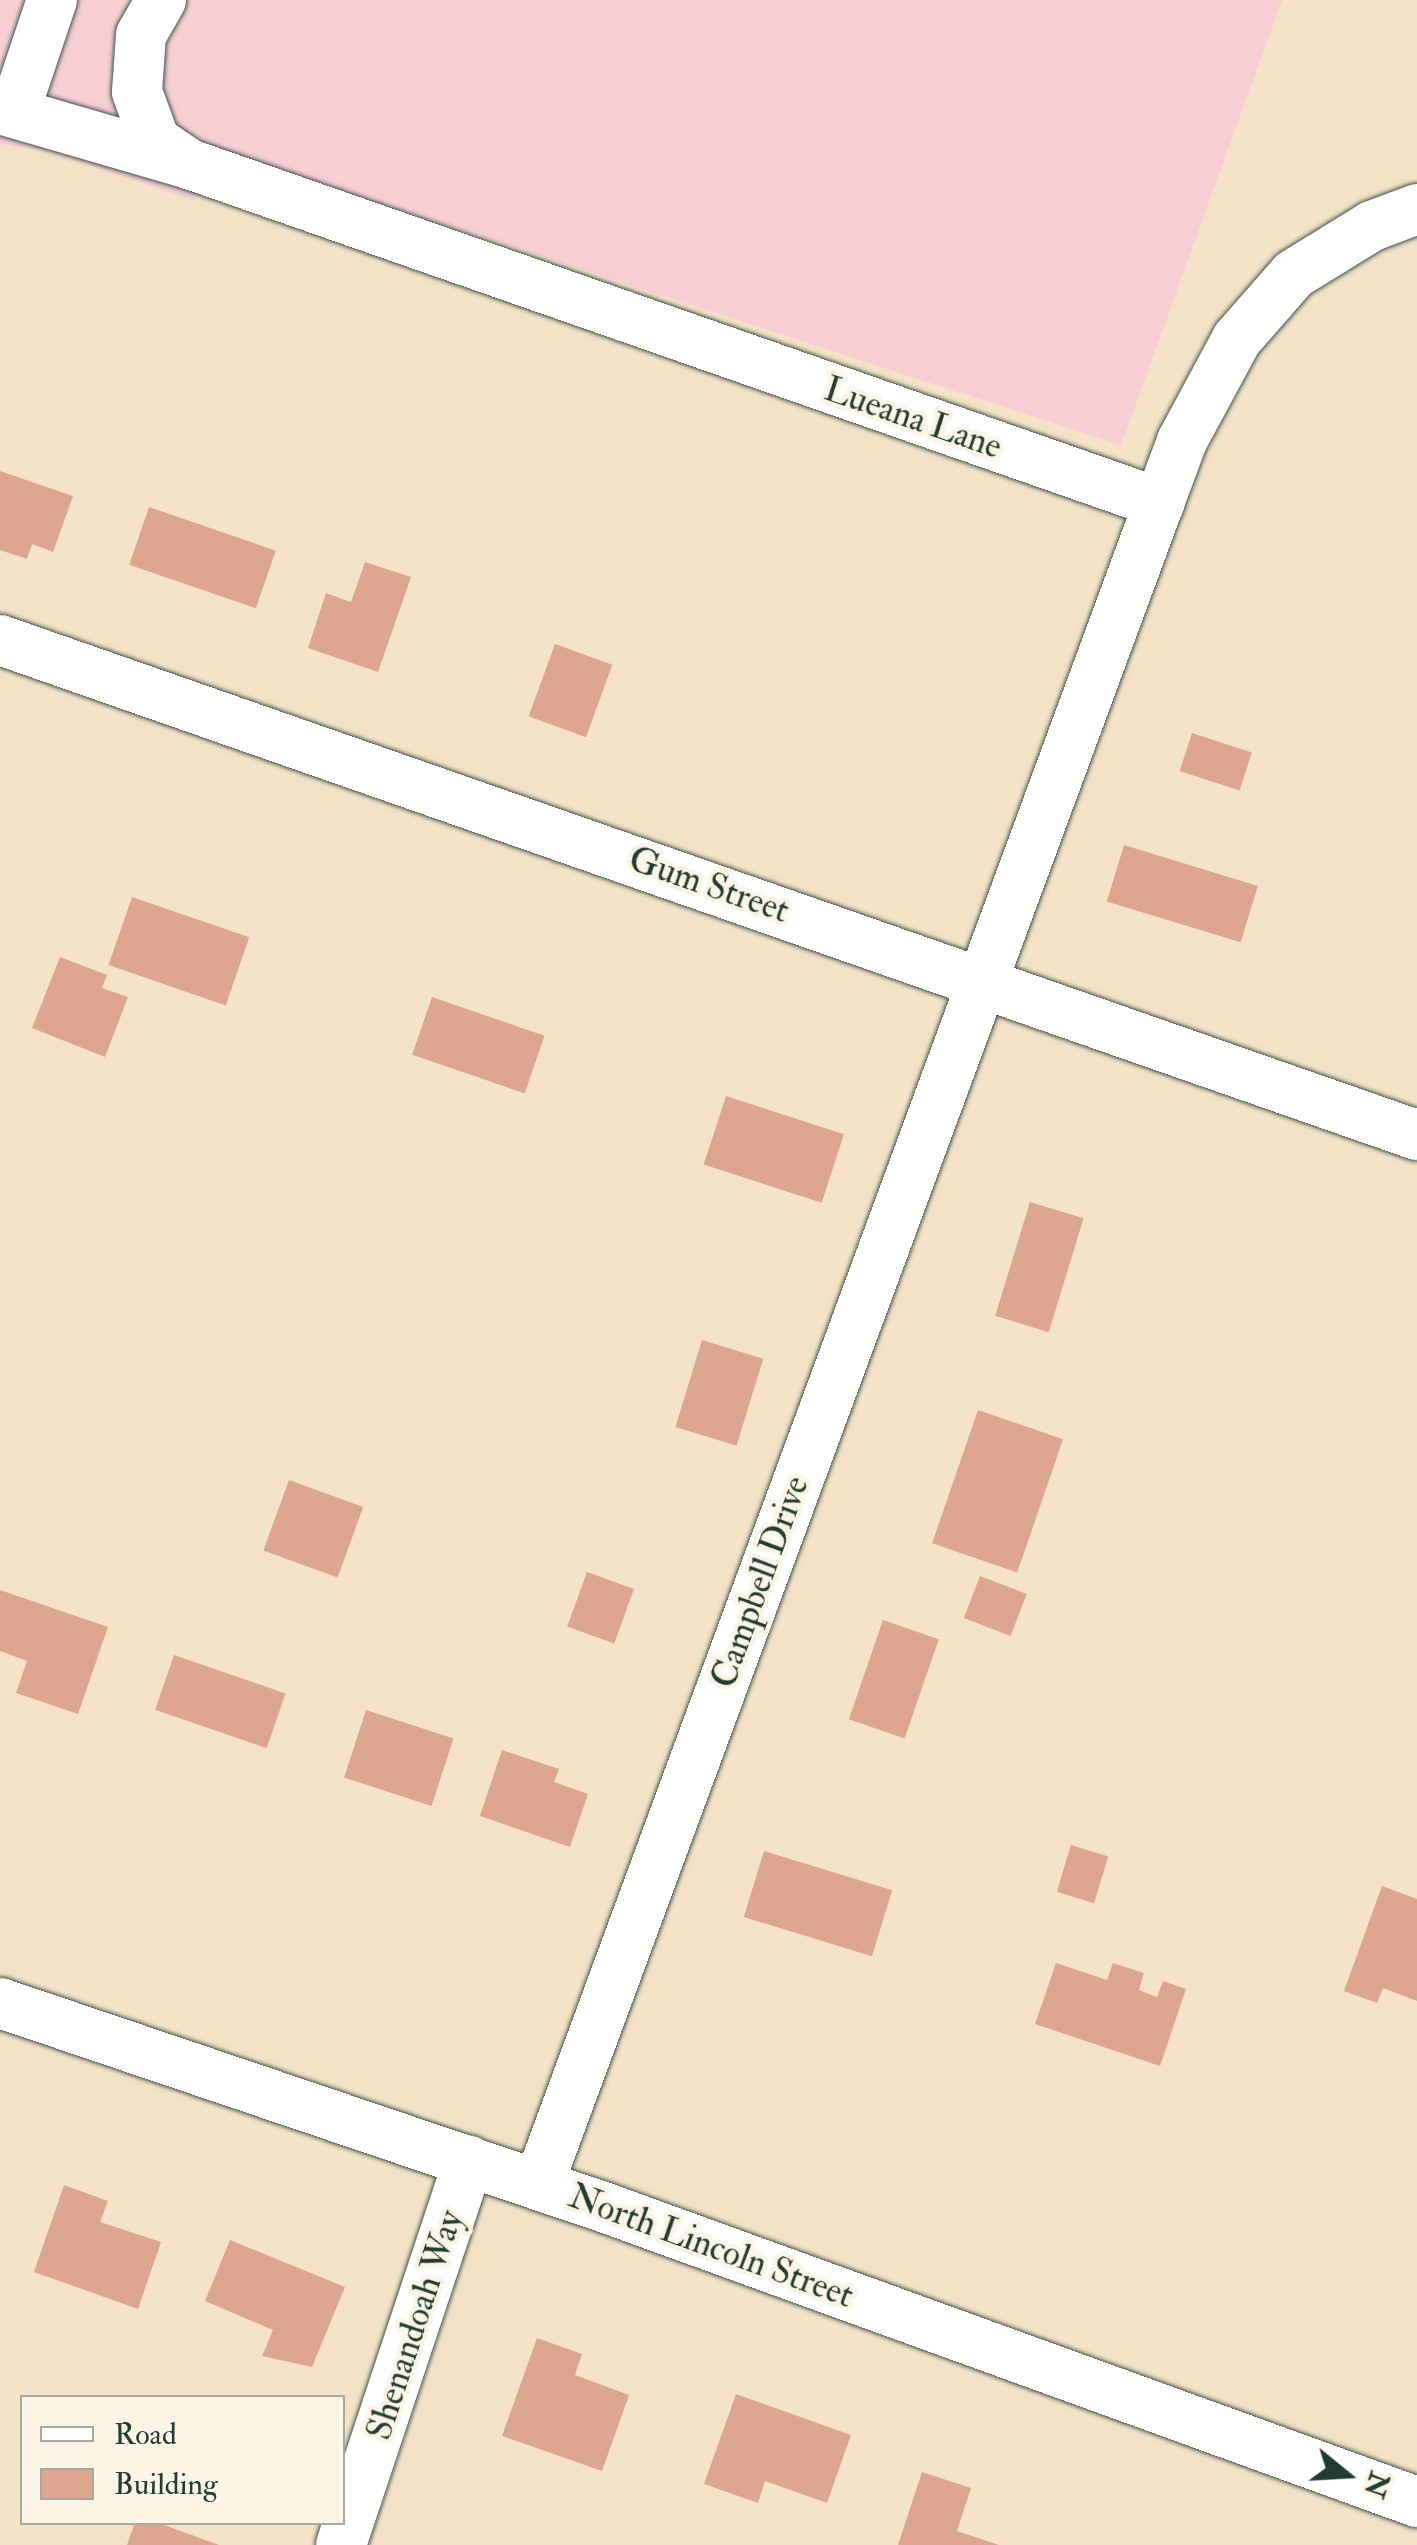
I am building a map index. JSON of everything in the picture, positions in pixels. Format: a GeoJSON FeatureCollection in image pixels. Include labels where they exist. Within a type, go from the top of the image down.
{"type":"FeatureCollection","features":[{"type":"Feature","properties":{"kind":"street"},"geometry":{"type":"LineString","coordinates":[[8,109],[52,0]]}},
{"type":"Feature","properties":{"kind":"street"},"geometry":{"type":"LineString","coordinates":[[161,0],[141,34],[137,92],[155,141],[188,164]]}},
{"type":"Feature","properties":{"kind":"street","name":"Lueana Lane"},"geometry":{"type":"LineString","coordinates":[[8,109],[188,164],[1159,503]]}},
{"type":"Feature","properties":{"kind":"street"},"geometry":{"type":"LineString","coordinates":[[983,979],[1182,440],[1237,339],[1294,274],[1372,226],[1417,210]]}},
{"type":"Feature","properties":{"kind":"street","name":"Gum Street"},"geometry":{"type":"LineString","coordinates":[[0,640],[983,979],[1417,1135]]}},
{"type":"Feature","properties":{"kind":"street","name":"Campbell Drive"},"geometry":{"type":"LineString","coordinates":[[538,2185],[983,979]]}},
{"type":"Feature","properties":{"kind":"street","name":"North Lincoln Street"},"geometry":{"type":"LineString","coordinates":[[0,2003],[293,2107],[470,2161],[1417,2502]]}},
{"type":"Feature","properties":{"kind":"street","name":"Shenandoah Way"},"geometry":{"type":"LineString","coordinates":[[341,2545],[470,2161]]}},
{"type":"Feature","properties":{"kind":"shaded area"},"geometry":{"type":"Polygon","coordinates":[[[0,0],[1282,0],[1121,445],[212,149],[194,201],[49,151],[0,144],[0,0]]]}},
{"type":"Feature","properties":{"kind":"building"},"geometry":{"type":"Polygon","coordinates":[[[0,471],[73,496],[53,552],[32,544],[27,559],[0,550],[0,471]]]}},
{"type":"Feature","properties":{"kind":"building"},"geometry":{"type":"Polygon","coordinates":[[[149,507],[276,551],[256,608],[129,565],[149,507]]]}},
{"type":"Feature","properties":{"kind":"building"},"geometry":{"type":"Polygon","coordinates":[[[365,562],[411,577],[378,672],[308,648],[326,593],[351,602],[365,562]]]}},
{"type":"Feature","properties":{"kind":"building"},"geometry":{"type":"Polygon","coordinates":[[[555,644],[612,665],[586,737],[529,716],[555,644]]]}},
{"type":"Feature","properties":{"kind":"building"},"geometry":{"type":"Polygon","coordinates":[[[1192,733],[1252,752],[1240,791],[1180,771],[1192,733]]]}},
{"type":"Feature","properties":{"kind":"building"},"geometry":{"type":"Polygon","coordinates":[[[1124,845],[1258,886],[1241,942],[1107,901],[1124,845]]]}},
{"type":"Feature","properties":{"kind":"building"},"geometry":{"type":"Polygon","coordinates":[[[132,897],[249,937],[226,1005],[109,965],[132,897]]]}},
{"type":"Feature","properties":{"kind":"building"},"geometry":{"type":"Polygon","coordinates":[[[60,957],[107,975],[102,988],[128,997],[105,1057],[32,1028],[60,957]]]}},
{"type":"Feature","properties":{"kind":"building"},"geometry":{"type":"Polygon","coordinates":[[[432,997],[545,1036],[525,1093],[412,1055],[432,997]]]}},
{"type":"Feature","properties":{"kind":"building"},"geometry":{"type":"Polygon","coordinates":[[[726,1096],[844,1134],[822,1203],[704,1164],[726,1096]]]}},
{"type":"Feature","properties":{"kind":"building"},"geometry":{"type":"Polygon","coordinates":[[[1030,1202],[1084,1218],[1049,1332],[995,1316],[1030,1202]]]}},
{"type":"Feature","properties":{"kind":"building"},"geometry":{"type":"Polygon","coordinates":[[[702,1340],[763,1359],[737,1446],[675,1427],[702,1340]]]}},
{"type":"Feature","properties":{"kind":"building"},"geometry":{"type":"Polygon","coordinates":[[[978,1410],[1063,1439],[1017,1573],[932,1543],[978,1410]]]}},
{"type":"Feature","properties":{"kind":"building"},"geometry":{"type":"Polygon","coordinates":[[[289,1480],[363,1507],[338,1577],[263,1550],[289,1480]]]}},
{"type":"Feature","properties":{"kind":"building"},"geometry":{"type":"Polygon","coordinates":[[[587,1572],[634,1589],[614,1644],[567,1627],[587,1572]]]}},
{"type":"Feature","properties":{"kind":"building"},"geometry":{"type":"Polygon","coordinates":[[[980,1576],[1027,1594],[1011,1636],[964,1618],[980,1576]]]}},
{"type":"Feature","properties":{"kind":"building"},"geometry":{"type":"Polygon","coordinates":[[[0,1590],[108,1627],[78,1714],[16,1693],[27,1661],[0,1651],[0,1590]]]}},
{"type":"Feature","properties":{"kind":"building"},"geometry":{"type":"Polygon","coordinates":[[[883,1620],[939,1639],[905,1738],[849,1719],[883,1620]]]}},
{"type":"Feature","properties":{"kind":"building"},"geometry":{"type":"Polygon","coordinates":[[[174,1655],[286,1693],[267,1748],[155,1710],[174,1655]]]}},
{"type":"Feature","properties":{"kind":"building"},"geometry":{"type":"Polygon","coordinates":[[[366,1710],[453,1738],[432,1806],[344,1778],[366,1710]]]}},
{"type":"Feature","properties":{"kind":"building"},"geometry":{"type":"Polygon","coordinates":[[[502,1750],[559,1769],[554,1782],[588,1794],[570,1847],[480,1816],[502,1750]]]}},
{"type":"Feature","properties":{"kind":"building"},"geometry":{"type":"Polygon","coordinates":[[[1071,1845],[1108,1856],[1094,1903],[1057,1892],[1071,1845]]]}},
{"type":"Feature","properties":{"kind":"building"},"geometry":{"type":"Polygon","coordinates":[[[764,1851],[892,1890],[872,1956],[744,1917],[764,1851]]]}},
{"type":"Feature","properties":{"kind":"building"},"geometry":{"type":"Polygon","coordinates":[[[1382,1886],[1417,1899],[1417,2001],[1383,1988],[1377,2003],[1344,1991],[1382,1886]]]}},
{"type":"Feature","properties":{"kind":"building"},"geometry":{"type":"Polygon","coordinates":[[[1056,1963],[1107,1980],[1113,1963],[1144,1973],[1139,1990],[1157,1997],[1163,1981],[1186,1989],[1160,2066],[1035,2024],[1056,1963]]]}},
{"type":"Feature","properties":{"kind":"building"},"geometry":{"type":"Polygon","coordinates":[[[64,2185],[108,2201],[100,2222],[161,2242],[138,2309],[34,2272],[64,2185]]]}},
{"type":"Feature","properties":{"kind":"building"},"geometry":{"type":"Polygon","coordinates":[[[230,2240],[345,2287],[312,2367],[262,2356],[273,2330],[205,2301],[230,2240]]]}},
{"type":"Feature","properties":{"kind":"building"},"geometry":{"type":"Polygon","coordinates":[[[537,2338],[582,2354],[575,2375],[629,2395],[602,2471],[502,2436],[537,2338]]]}},
{"type":"Feature","properties":{"kind":"building"},"geometry":{"type":"Polygon","coordinates":[[[736,2394],[851,2435],[827,2503],[765,2481],[758,2503],[704,2484],[736,2394]]]}},
{"type":"Feature","properties":{"kind":"building"},"geometry":{"type":"Polygon","coordinates":[[[922,2472],[971,2488],[957,2531],[999,2545],[898,2545],[922,2472]]]}},
{"type":"Feature","properties":{"kind":"building"},"geometry":{"type":"Polygon","coordinates":[[[134,2525],[164,2525],[219,2545],[127,2545],[134,2525]]]}}]}
